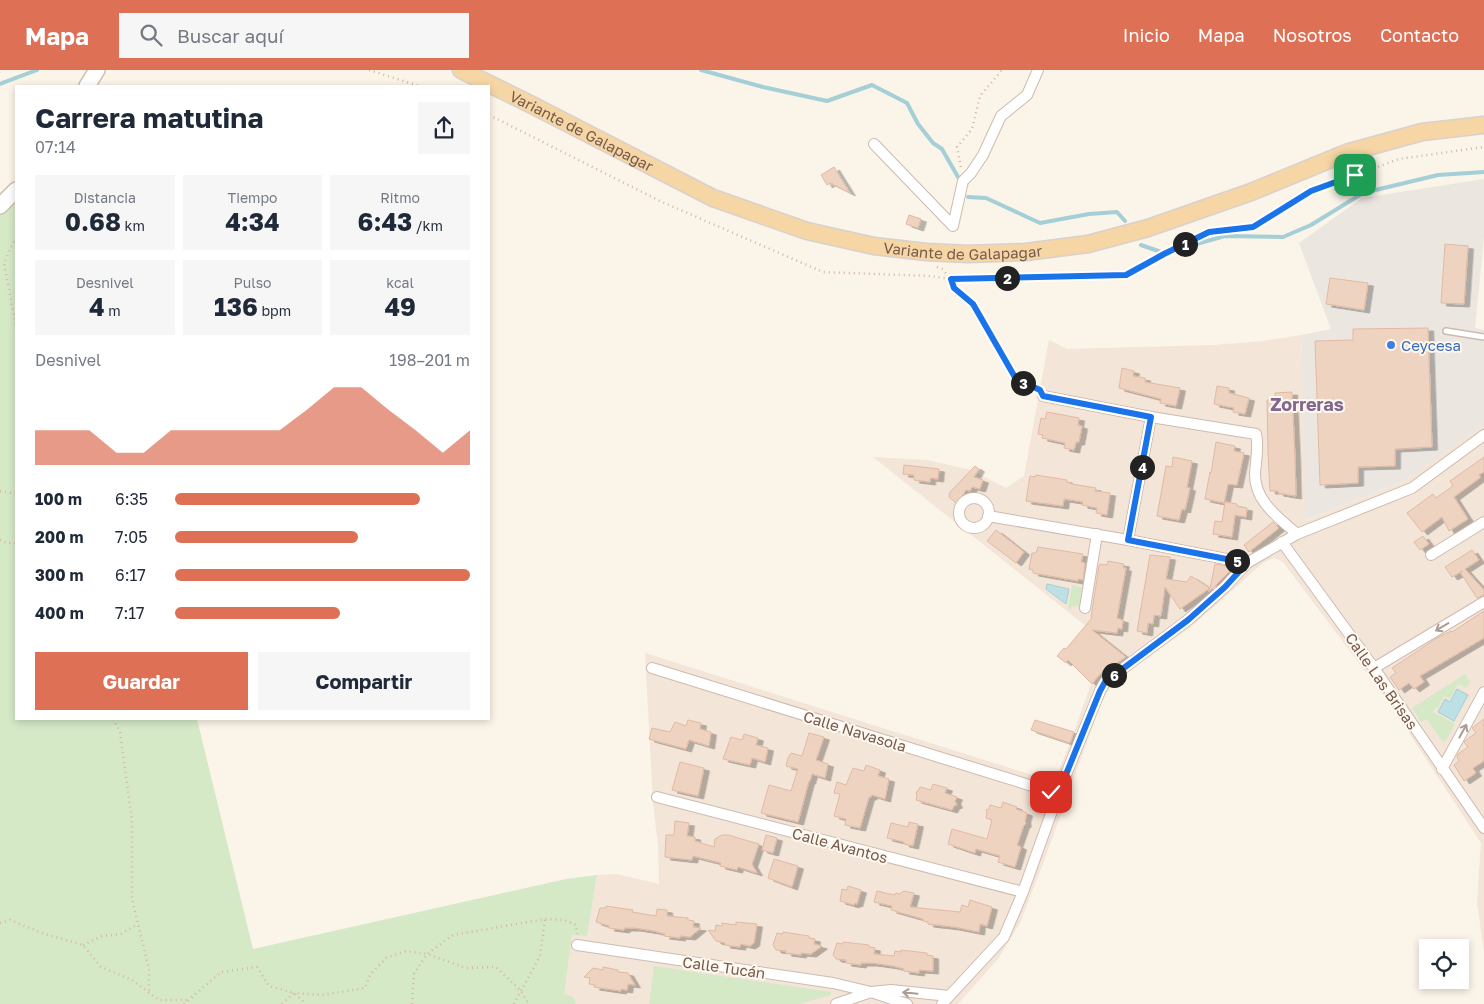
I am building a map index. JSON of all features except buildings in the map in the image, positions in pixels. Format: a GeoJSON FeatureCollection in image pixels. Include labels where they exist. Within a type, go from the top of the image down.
{"type":"FeatureCollection","features":[{"type":"Feature","properties":{"kind":"main road"},"geometry":{"type":"LineString","coordinates":[[88,85],[97,70]]}},
{"type":"Feature","properties":{"kind":"main road","name":"Variante de Galapagar"},"geometry":{"type":"LineString","coordinates":[[461,70],[712,198],[807,231],[874,246],[926,252],[968,254],[1026,252],[1088,244],[1148,228],[1251,192],[1346,153],[1422,132],[1484,125]]}},
{"type":"Feature","properties":{"kind":"main road"},"geometry":{"type":"LineString","coordinates":[[0,206],[15,191]]}},
{"type":"Feature","properties":{"kind":"street"},"geometry":{"type":"LineString","coordinates":[[874,144],[953,226],[963,181],[983,155],[1001,116],[1028,95],[1038,70]]}},
{"type":"Feature","properties":{"kind":"street"},"geometry":{"type":"LineString","coordinates":[[1043,396],[1151,417],[1256,434],[1258,441],[1255,475],[1259,496],[1297,534]]}},
{"type":"Feature","properties":{"kind":"street"},"geometry":{"type":"LineString","coordinates":[[1128,540],[1151,417]]}},
{"type":"Feature","properties":{"kind":"street"},"geometry":{"type":"LineString","coordinates":[[946,1000],[1004,937],[1023,892],[1058,794],[1105,682],[1188,620],[1225,587],[1247,563],[1297,534],[1412,488],[1484,435]]}},
{"type":"Feature","properties":{"kind":"street"},"geometry":{"type":"LineString","coordinates":[[988,516],[1097,534],[1247,563]]}},
{"type":"Feature","properties":{"kind":"street"},"geometry":{"type":"LineString","coordinates":[[1431,555],[1484,522]]}},
{"type":"Feature","properties":{"kind":"street"},"geometry":{"type":"LineString","coordinates":[[1085,608],[1097,534]]}},
{"type":"Feature","properties":{"kind":"street","name":"Calle Las Brisas"},"geometry":{"type":"LineString","coordinates":[[1282,542],[1374,668],[1482,825]]}},
{"type":"Feature","properties":{"kind":"street"},"geometry":{"type":"LineString","coordinates":[[1374,668],[1484,602]]}},
{"type":"Feature","properties":{"kind":"street","name":"Calle Navasola"},"geometry":{"type":"LineString","coordinates":[[652,668],[1058,794]]}},
{"type":"Feature","properties":{"kind":"street"},"geometry":{"type":"LineString","coordinates":[[1442,769],[1484,692]]}},
{"type":"Feature","properties":{"kind":"street","name":"Calle Avantos"},"geometry":{"type":"LineString","coordinates":[[657,797],[1023,892]]}},
{"type":"Feature","properties":{"kind":"street","name":"Calle Tucán"},"geometry":{"type":"LineString","coordinates":[[577,946],[832,983],[872,992],[907,1004]]}},
{"type":"Feature","properties":{"kind":"street","name":"Calle Tucán"},"geometry":{"type":"LineString","coordinates":[[872,992],[891,990],[946,1000]]}},
{"type":"Feature","properties":{"kind":"street"},"geometry":{"type":"LineString","coordinates":[[836,1004],[872,992]]}},
{"type":"Feature","properties":{"kind":"lane"},"geometry":{"type":"LineString","coordinates":[[1446,331],[1484,337]]}},
{"type":"Feature","properties":{"kind":"path"},"geometry":{"type":"LineString","coordinates":[[369,70],[416,85]]}},
{"type":"Feature","properties":{"kind":"path"},"geometry":{"type":"LineString","coordinates":[[963,181],[957,147],[972,129],[980,96],[1002,70]]}},
{"type":"Feature","properties":{"kind":"path"},"geometry":{"type":"LineString","coordinates":[[490,116],[662,202],[823,272],[930,276],[951,279],[1126,275],[1209,232],[1253,227],[1311,191],[1399,159],[1484,147]]}},
{"type":"Feature","properties":{"kind":"path"},"geometry":{"type":"LineString","coordinates":[[15,239],[4,263],[15,321]]}},
{"type":"Feature","properties":{"kind":"path"},"geometry":{"type":"LineString","coordinates":[[936,267],[942,269],[951,279],[954,288],[973,304],[1016,379],[1040,390],[1043,396]]}},
{"type":"Feature","properties":{"kind":"path"},"geometry":{"type":"LineString","coordinates":[[0,491],[15,494]]}},
{"type":"Feature","properties":{"kind":"path"},"geometry":{"type":"LineString","coordinates":[[0,540],[7,543],[15,543]]}},
{"type":"Feature","properties":{"kind":"path"},"geometry":{"type":"LineString","coordinates":[[114,720],[120,732],[132,820],[132,899],[149,969],[149,992]]}},
{"type":"Feature","properties":{"kind":"path"},"geometry":{"type":"LineString","coordinates":[[514,1004],[540,956],[544,919]]}},
{"type":"Feature","properties":{"kind":"path"},"geometry":{"type":"LineString","coordinates":[[412,1004],[414,974],[427,954],[453,935],[544,919],[564,920],[576,925],[577,946]]}},
{"type":"Feature","properties":{"kind":"path"},"geometry":{"type":"LineString","coordinates":[[0,923],[10,920],[45,934],[82,945],[101,967],[132,980],[159,1000],[188,1000]]}},
{"type":"Feature","properties":{"kind":"path"},"geometry":{"type":"LineString","coordinates":[[82,945],[102,936],[121,934],[138,924]]}},
{"type":"Feature","properties":{"kind":"path"},"geometry":{"type":"LineString","coordinates":[[184,1004],[221,972],[257,966],[269,986],[294,993],[322,995],[365,988],[370,975],[386,958],[406,951],[427,954],[466,968],[496,968],[520,990],[529,1004]]}},
{"type":"Feature","properties":{"kind":"path"},"geometry":{"type":"LineString","coordinates":[[282,1004],[294,993]]}},
{"type":"Feature","properties":{"kind":"path"},"geometry":{"type":"LineString","coordinates":[[294,993],[306,1004]]}},
{"type":"Feature","properties":{"kind":"path"},"geometry":{"type":"LineString","coordinates":[[158,1004],[159,1000]]}},
{"type":"Feature","properties":{"kind":"shaded area"},"geometry":{"type":"Polygon","coordinates":[[[1484,179],[1484,237],[1475,328],[1484,330],[1484,424],[1406,480],[1306,520],[1301,335],[1331,329],[1299,243],[1362,198],[1484,179]]]}},
{"type":"Feature","properties":{"kind":"shaded area"},"geometry":{"type":"Polygon","coordinates":[[[1301,335],[1307,520],[1406,480],[1484,424],[1484,953],[1477,902],[1481,843],[1392,707],[1283,562],[1274,558],[1264,562],[1191,627],[1137,665],[1110,687],[1100,706],[1020,923],[998,959],[958,1004],[576,1004],[574,997],[563,994],[572,934],[587,936],[597,875],[617,874],[659,884],[645,653],[1054,782],[1091,684],[1100,674],[1125,657],[873,457],[927,460],[971,470],[1006,488],[1024,476],[1049,340],[1067,349],[1214,345],[1263,341],[1301,335]]]}},
{"type":"Feature","properties":{"kind":"green space"},"geometry":{"type":"Polygon","coordinates":[[[15,198],[15,720],[197,720],[253,949],[566,879],[597,875],[587,936],[572,935],[564,994],[574,997],[576,1004],[0,1004],[0,212],[15,198]]]}},
{"type":"Feature","properties":{"kind":"green space"},"geometry":{"type":"Polygon","coordinates":[[[1072,585],[1084,588],[1081,607],[1072,606],[1070,610],[1068,608],[1072,585]]]}},
{"type":"Feature","properties":{"kind":"green space"},"geometry":{"type":"Polygon","coordinates":[[[1465,674],[1470,682],[1466,688],[1458,684],[1450,699],[1444,696],[1438,708],[1436,707],[1433,712],[1455,724],[1445,742],[1441,740],[1427,719],[1421,722],[1412,708],[1465,674]]]}},
{"type":"Feature","properties":{"kind":"green space"},"geometry":{"type":"Polygon","coordinates":[[[654,966],[831,992],[831,995],[799,1004],[649,1004],[654,966]]]}},
{"type":"Feature","properties":{"kind":"water"},"geometry":{"type":"Polygon","coordinates":[[[1047,584],[1069,589],[1066,604],[1046,589],[1047,584]]]}},
{"type":"Feature","properties":{"kind":"water"},"geometry":{"type":"Polygon","coordinates":[[[1457,689],[1468,695],[1454,721],[1438,712],[1445,699],[1450,702],[1457,689]]]}},
{"type":"Feature","properties":{"kind":"waterway"},"geometry":{"type":"LineString","coordinates":[[0,84],[37,70]]}},
{"type":"Feature","properties":{"kind":"waterway"},"geometry":{"type":"LineString","coordinates":[[701,70],[763,87],[827,101],[872,85],[907,103],[918,124],[933,143],[942,149],[958,177]]}},
{"type":"Feature","properties":{"kind":"waterway"},"geometry":{"type":"LineString","coordinates":[[1141,245],[1164,253],[1225,236],[1283,237],[1311,225],[1363,193],[1438,175],[1484,172]]}},
{"type":"Feature","properties":{"kind":"waterway"},"geometry":{"type":"LineString","coordinates":[[968,197],[986,198],[1040,223],[1089,214],[1117,212],[1125,221]]}},
{"type":"Feature","properties":{"kind":"place","name":"Ceycesa"},"geometry":{"type":"Point","coordinates":[1391,345]}},
{"type":"Feature","properties":{"kind":"district","name":"Zorreras"},"geometry":{"type":"Point","coordinates":[1307,404]}},
{"type":"Feature","properties":{"kind":"route"},"geometry":{"type":"LineString","coordinates":[[1051,792],[1058,794],[1105,682],[1188,620],[1225,587],[1247,563],[1128,540],[1151,417],[1043,396],[1040,390],[1016,379],[973,304],[954,288],[951,279],[1126,275],[1209,232],[1253,227],[1311,191],[1355,175]]}}]}
